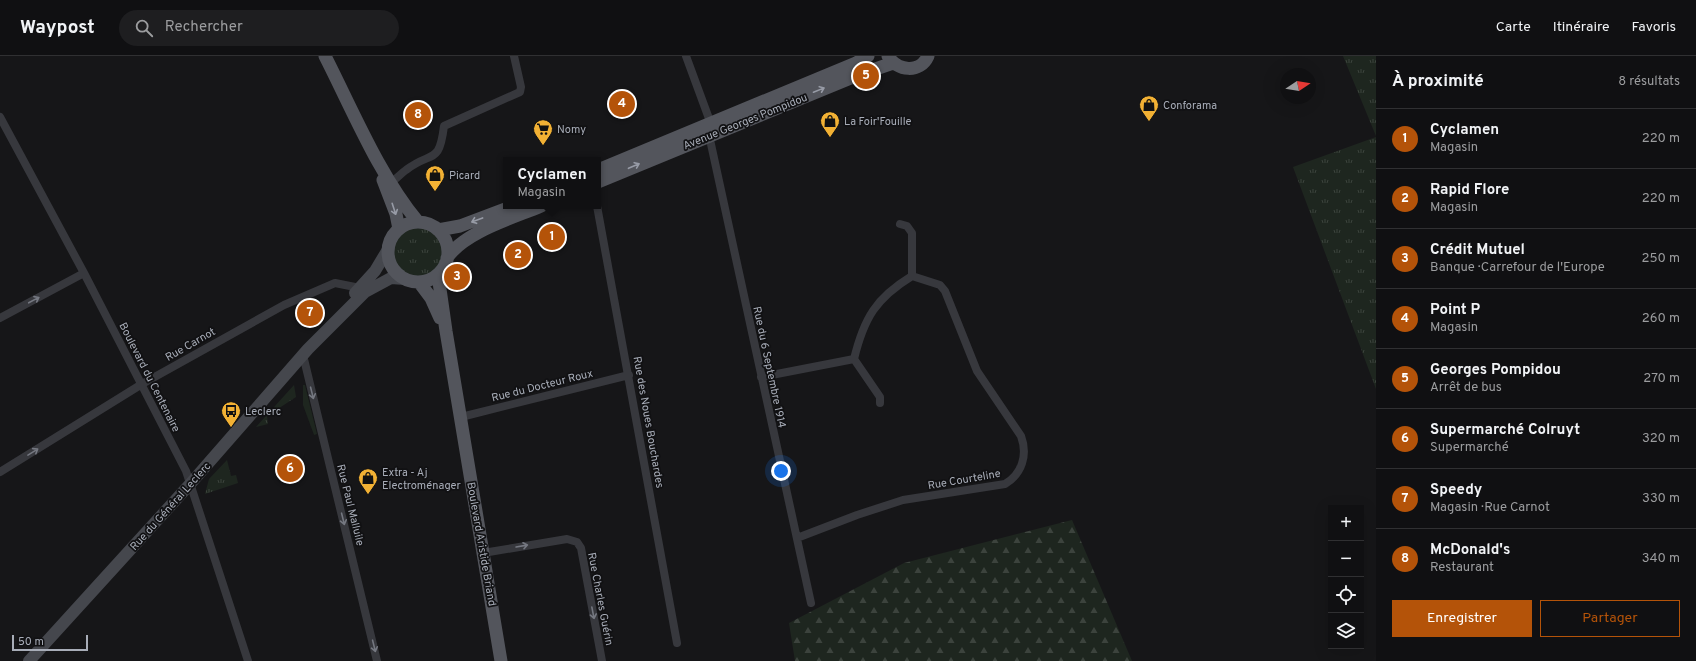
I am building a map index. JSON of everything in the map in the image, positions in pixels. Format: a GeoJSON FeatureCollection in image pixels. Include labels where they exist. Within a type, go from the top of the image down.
{"type":"FeatureCollection","features":[{"type":"Feature","properties":{"kind":"main road"},"geometry":{"type":"LineString","coordinates":[[325,56],[391,182],[418,222]]}},
{"type":"Feature","properties":{"kind":"main road","name":"Avenue Georges Pompidou"},"geometry":{"type":"LineString","coordinates":[[601,181],[856,63],[868,56]]}},
{"type":"Feature","properties":{"kind":"main road"},"geometry":{"type":"LineString","coordinates":[[890,60],[907,69],[922,64],[928,56]]}},
{"type":"Feature","properties":{"kind":"main road","name":"Avenue Georges Pompidou"},"geometry":{"type":"LineString","coordinates":[[601,169],[859,74],[890,60]]}},
{"type":"Feature","properties":{"kind":"main road"},"geometry":{"type":"LineString","coordinates":[[371,146],[396,214],[399,229]]}},
{"type":"Feature","properties":{"kind":"main road"},"geometry":{"type":"LineString","coordinates":[[438,230],[460,226],[505,209]]}},
{"type":"Feature","properties":{"kind":"main road"},"geometry":{"type":"LineString","coordinates":[[446,331],[439,282],[444,264],[447,245],[438,230],[429,224],[418,222],[408,224],[399,229],[392,237],[388,251],[392,268],[404,279],[419,282],[429,280],[444,264],[453,249],[473,236],[534,209]]}},
{"type":"Feature","properties":{"kind":"main road","name":"Rue du Général Leclerc"},"geometry":{"type":"LineString","coordinates":[[306,352],[337,312],[375,271],[388,251]]}},
{"type":"Feature","properties":{"kind":"main road","name":"Rue du Général Leclerc"},"geometry":{"type":"LineString","coordinates":[[29,661],[191,483],[306,352],[364,292],[391,278],[404,279]]}},
{"type":"Feature","properties":{"kind":"main road"},"geometry":{"type":"LineString","coordinates":[[419,282],[431,298],[446,331]]}},
{"type":"Feature","properties":{"kind":"main road","name":"Boulevard Aristide Briand"},"geometry":{"type":"LineString","coordinates":[[446,331],[501,661]]}},
{"type":"Feature","properties":{"kind":"street"},"geometry":{"type":"LineString","coordinates":[[391,182],[406,170],[437,154],[440,148],[444,126],[520,92],[521,87],[514,56]]}},
{"type":"Feature","properties":{"kind":"street","name":"Rue du 6 Septembre 1914"},"geometry":{"type":"LineString","coordinates":[[686,56],[710,129],[761,377],[811,604]]}},
{"type":"Feature","properties":{"kind":"street","name":"Boulevard du Centenaire"},"geometry":{"type":"LineString","coordinates":[[0,117],[142,384],[191,483],[248,661]]}},
{"type":"Feature","properties":{"kind":"street","name":"Rue des Noues Bouchardes"},"geometry":{"type":"LineString","coordinates":[[598,209],[677,643]]}},
{"type":"Feature","properties":{"kind":"street"},"geometry":{"type":"LineString","coordinates":[[854,359],[866,320],[880,301],[894,287],[912,276],[912,233],[907,226],[900,224]]}},
{"type":"Feature","properties":{"kind":"street"},"geometry":{"type":"LineString","coordinates":[[0,318],[84,273]]}},
{"type":"Feature","properties":{"kind":"street","name":"Rue Courteline"},"geometry":{"type":"LineString","coordinates":[[797,538],[857,515],[904,500],[1005,484],[1014,478],[1021,466],[1024,449],[1021,436],[977,371],[949,297],[940,286],[912,276]]}},
{"type":"Feature","properties":{"kind":"street","name":"Rue Carnot"},"geometry":{"type":"LineString","coordinates":[[0,472],[142,384],[284,305],[335,283],[360,288]]}},
{"type":"Feature","properties":{"kind":"street","name":"Rue Paul Malluile"},"geometry":{"type":"LineString","coordinates":[[306,352],[377,661]]}},
{"type":"Feature","properties":{"kind":"street"},"geometry":{"type":"LineString","coordinates":[[761,377],[854,359]]}},
{"type":"Feature","properties":{"kind":"street"},"geometry":{"type":"LineString","coordinates":[[854,359],[880,397],[880,403]]}},
{"type":"Feature","properties":{"kind":"street","name":"Rue du Docteur Roux"},"geometry":{"type":"LineString","coordinates":[[461,417],[629,375]]}},
{"type":"Feature","properties":{"kind":"street","name":"Rue Charles Guérin"},"geometry":{"type":"LineString","coordinates":[[483,553],[567,539],[576,542],[581,548],[602,661]]}},
{"type":"Feature","properties":{"kind":"green space"},"geometry":{"type":"Polygon","coordinates":[[[1343,56],[1376,56],[1376,136],[1343,56]]]}},
{"type":"Feature","properties":{"kind":"green space"},"geometry":{"type":"Polygon","coordinates":[[[1376,137],[1376,389],[1293,167],[1376,137]]]}},
{"type":"Feature","properties":{"kind":"green space"},"geometry":{"type":"Polygon","coordinates":[[[418,228],[427,230],[435,235],[440,243],[442,252],[440,261],[435,269],[427,274],[418,276],[409,274],[401,269],[396,261],[394,252],[396,243],[401,235],[409,230],[418,228]]]}},
{"type":"Feature","properties":{"kind":"green space"},"geometry":{"type":"Polygon","coordinates":[[[294,385],[296,397],[267,416],[268,424],[256,427],[294,385]]]}},
{"type":"Feature","properties":{"kind":"green space"},"geometry":{"type":"Polygon","coordinates":[[[303,385],[305,385],[317,434],[314,435],[303,405],[303,385]]]}},
{"type":"Feature","properties":{"kind":"green space"},"geometry":{"type":"Polygon","coordinates":[[[227,460],[231,476],[236,475],[238,483],[205,494],[209,479],[227,460]]]}},
{"type":"Feature","properties":{"kind":"green space"},"geometry":{"type":"Polygon","coordinates":[[[1072,520],[1132,661],[795,661],[789,623],[904,563],[1072,520]]]}},
{"type":"Feature","properties":{"kind":"place","name":"Georges Pompidou"},"geometry":{"type":"Point","coordinates":[866,76]}},
{"type":"Feature","properties":{"kind":"place","name":"Point P"},"geometry":{"type":"Point","coordinates":[622,104]}},
{"type":"Feature","properties":{"kind":"place","name":"McDonald's"},"geometry":{"type":"Point","coordinates":[418,115]}},
{"type":"Feature","properties":{"kind":"place","name":"Conforama"},"geometry":{"type":"Point","coordinates":[1149,122]}},
{"type":"Feature","properties":{"kind":"place","name":"La Foir'Fouille"},"geometry":{"type":"Point","coordinates":[830,138]}},
{"type":"Feature","properties":{"kind":"place","name":"Nomy"},"geometry":{"type":"Point","coordinates":[543,146]}},
{"type":"Feature","properties":{"kind":"place","name":"Picard"},"geometry":{"type":"Point","coordinates":[435,192]}},
{"type":"Feature","properties":{"kind":"place","name":"Cyclamen"},"geometry":{"type":"Point","coordinates":[552,237]}},
{"type":"Feature","properties":{"kind":"place","name":"Rapid Flore"},"geometry":{"type":"Point","coordinates":[518,255]}},
{"type":"Feature","properties":{"kind":"place","name":"Crédit Mutuel"},"geometry":{"type":"Point","coordinates":[457,277]}},
{"type":"Feature","properties":{"kind":"place","name":"Speedy"},"geometry":{"type":"Point","coordinates":[310,313]}},
{"type":"Feature","properties":{"kind":"place","name":"Leclerc"},"geometry":{"type":"Point","coordinates":[231,428]}},
{"type":"Feature","properties":{"kind":"place","name":"Supermarché Colruyt"},"geometry":{"type":"Point","coordinates":[290,469]}},
{"type":"Feature","properties":{"kind":"place","name":"Extra - Aj Electroménager"},"geometry":{"type":"Point","coordinates":[368,495]}}]}
